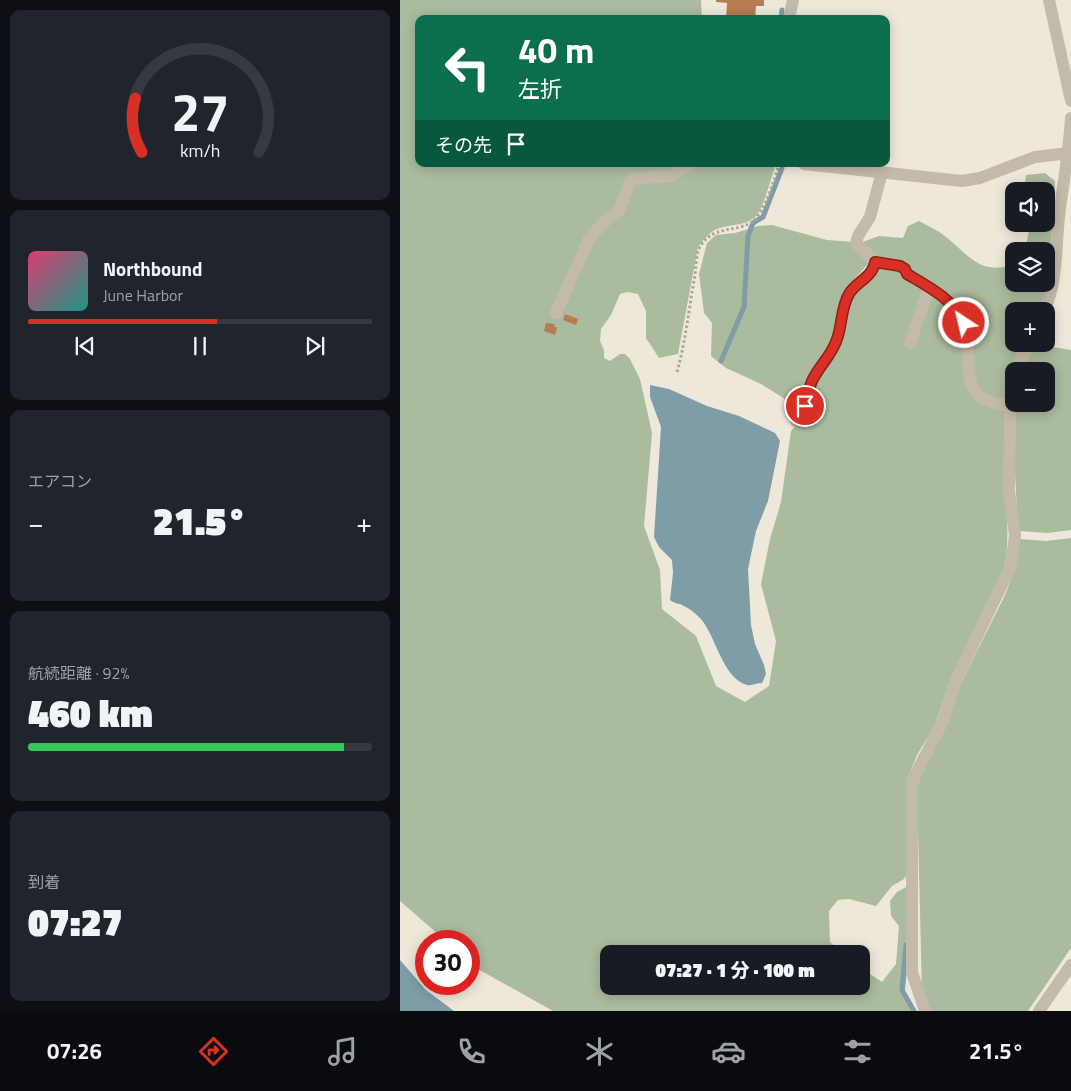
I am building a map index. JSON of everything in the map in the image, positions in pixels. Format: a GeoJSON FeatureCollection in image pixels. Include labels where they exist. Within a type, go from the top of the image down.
{"type":"FeatureCollection","features":[{"type":"Feature","properties":{"kind":"street"},"geometry":{"type":"LineString","coordinates":[[790,15],[793,0]]}},
{"type":"Feature","properties":{"kind":"street"},"geometry":{"type":"LineString","coordinates":[[1049,0],[1071,101]]}},
{"type":"Feature","properties":{"kind":"street"},"geometry":{"type":"LineString","coordinates":[[1049,302],[1069,153],[1071,118]]}},
{"type":"Feature","properties":{"kind":"street"},"geometry":{"type":"LineString","coordinates":[[838,167],[962,181],[980,178],[1036,157],[1069,153]]}},
{"type":"Feature","properties":{"kind":"street"},"geometry":{"type":"LineString","coordinates":[[556,313],[589,239],[618,211],[629,183],[633,179],[671,176],[686,167]]}},
{"type":"Feature","properties":{"kind":"street"},"geometry":{"type":"LineString","coordinates":[[882,172],[870,217],[858,236],[856,243],[875,262],[900,266],[905,269],[907,274],[939,293],[954,307],[967,332],[972,389],[985,400],[1005,406]]}},
{"type":"Feature","properties":{"kind":"street"},"geometry":{"type":"LineString","coordinates":[[796,421],[805,406],[812,380],[837,340],[848,296],[856,285],[869,275],[874,268],[875,262]]}},
{"type":"Feature","properties":{"kind":"street"},"geometry":{"type":"LineString","coordinates":[[910,343],[929,287]]}},
{"type":"Feature","properties":{"kind":"street"},"geometry":{"type":"LineString","coordinates":[[925,1011],[912,972],[912,781],[944,721],[956,680],[1011,566],[1015,535],[1009,491],[1010,412]]}},
{"type":"Feature","properties":{"kind":"street"},"geometry":{"type":"LineString","coordinates":[[1039,1011],[1071,965]]}},
{"type":"Feature","properties":{"kind":"path"},"geometry":{"type":"LineString","coordinates":[[677,372],[684,347],[685,327],[700,248],[708,236],[752,222],[760,213],[778,167]]}},
{"type":"Feature","properties":{"kind":"green space"},"geometry":{"type":"Polygon","coordinates":[[[400,0],[701,0],[702,15],[415,15],[415,167],[680,167],[669,174],[637,175],[631,177],[626,183],[622,198],[613,212],[590,233],[553,313],[558,315],[588,246],[603,227],[622,211],[635,182],[670,179],[688,167],[775,167],[764,201],[755,217],[746,222],[717,229],[706,237],[698,247],[678,354],[659,358],[646,338],[646,311],[638,294],[628,292],[620,294],[611,315],[601,329],[600,341],[604,350],[604,358],[610,361],[620,354],[625,354],[630,359],[640,379],[652,433],[644,526],[660,570],[662,609],[696,636],[716,686],[745,702],[769,686],[776,641],[761,584],[770,539],[781,502],[791,431],[803,417],[816,380],[839,340],[850,299],[859,285],[875,273],[878,266],[903,271],[905,276],[926,289],[907,344],[911,345],[929,291],[943,300],[960,321],[965,346],[969,389],[980,400],[1005,408],[1006,556],[1005,565],[951,678],[935,725],[917,755],[908,777],[906,790],[909,871],[904,879],[892,886],[876,906],[849,899],[838,900],[829,911],[830,942],[833,945],[600,945],[600,995],[870,995],[870,974],[882,982],[896,964],[899,926],[891,916],[890,901],[897,892],[906,887],[909,889],[911,927],[905,991],[916,1011],[553,1011],[480,970],[480,930],[433,930],[400,901],[400,0]]]}},
{"type":"Feature","properties":{"kind":"green space"},"geometry":{"type":"Polygon","coordinates":[[[1045,173],[1055,182],[1025,182],[1026,175],[1045,173]]]}},
{"type":"Feature","properties":{"kind":"green space"},"geometry":{"type":"Polygon","coordinates":[[[919,221],[940,232],[969,257],[983,266],[992,268],[1005,266],[1005,292],[1045,292],[1042,302],[1005,302],[1005,352],[1020,352],[1016,362],[1005,362],[1005,403],[978,393],[971,348],[940,291],[877,260],[860,243],[879,236],[903,238],[908,226],[919,221]]]}},
{"type":"Feature","properties":{"kind":"green space"},"geometry":{"type":"Polygon","coordinates":[[[772,225],[827,240],[854,242],[870,262],[855,278],[834,338],[792,421],[785,399],[761,384],[726,368],[711,356],[712,323],[704,313],[699,274],[707,243],[716,235],[772,225]]]}},
{"type":"Feature","properties":{"kind":"green space"},"geometry":{"type":"Polygon","coordinates":[[[1029,232],[1052,232],[1051,242],[1027,242],[1029,232]]]}},
{"type":"Feature","properties":{"kind":"green space"},"geometry":{"type":"Polygon","coordinates":[[[1055,347],[1071,350],[1071,530],[1048,533],[1018,531],[1014,451],[1016,412],[1055,412],[1055,362],[1027,362],[1031,352],[1055,352],[1055,347]]]}},
{"type":"Feature","properties":{"kind":"green space"},"geometry":{"type":"Polygon","coordinates":[[[1071,538],[1071,948],[1028,1011],[929,1011],[922,993],[917,791],[919,780],[958,689],[1004,597],[1016,567],[1019,539],[1046,541],[1071,538]]]}},
{"type":"Feature","properties":{"kind":"water"},"geometry":{"type":"Polygon","coordinates":[[[650,385],[669,389],[707,406],[739,416],[775,433],[780,441],[768,501],[756,531],[748,569],[751,625],[755,644],[766,674],[762,683],[747,685],[738,681],[725,665],[700,618],[688,608],[670,600],[673,573],[672,560],[659,547],[654,537],[661,427],[650,397],[650,385]]]}},
{"type":"Feature","properties":{"kind":"water"},"geometry":{"type":"Polygon","coordinates":[[[400,960],[415,977],[415,995],[433,995],[454,1011],[400,1011],[400,960]]]}},
{"type":"Feature","properties":{"kind":"building"},"geometry":{"type":"Polygon","coordinates":[[[716,0],[764,0],[764,6],[756,6],[755,15],[726,15],[727,3],[716,2],[716,0]]]}},
{"type":"Feature","properties":{"kind":"building"},"geometry":{"type":"Polygon","coordinates":[[[565,314],[578,319],[576,325],[563,320],[565,314]]]}},
{"type":"Feature","properties":{"kind":"building"},"geometry":{"type":"Polygon","coordinates":[[[546,323],[555,324],[554,326],[557,328],[555,335],[544,331],[546,323]]]}},
{"type":"Feature","properties":{"kind":"waterway"},"geometry":{"type":"LineString","coordinates":[[781,15],[782,10]]}},
{"type":"Feature","properties":{"kind":"waterway"},"geometry":{"type":"LineString","coordinates":[[721,361],[744,307],[748,236],[753,223],[763,217],[782,168]]}},
{"type":"Feature","properties":{"kind":"waterway"},"geometry":{"type":"LineString","coordinates":[[906,945],[902,990],[914,1011]]}},
{"type":"Feature","properties":{"kind":"route"},"geometry":{"type":"LineString","coordinates":[[805,406],[812,380],[837,340],[848,296],[856,285],[869,275],[874,268],[875,262],[900,266],[905,269],[907,274],[939,293],[954,307],[964,323]]}}]}
